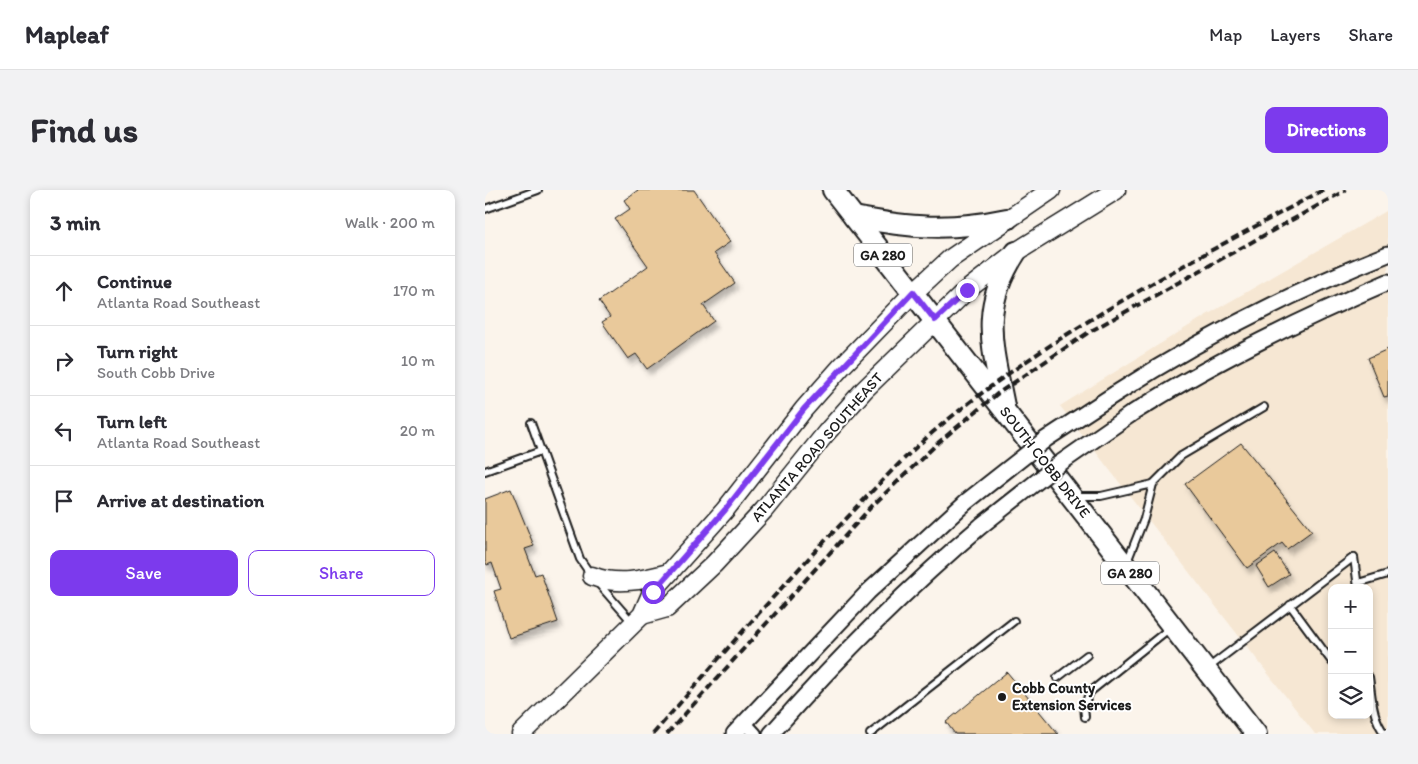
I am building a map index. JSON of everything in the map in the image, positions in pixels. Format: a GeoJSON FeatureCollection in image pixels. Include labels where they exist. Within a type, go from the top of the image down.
{"type":"FeatureCollection","features":[{"type":"Feature","properties":{"kind":"main road","name":"SOUTH COBB DRIVE"},"geometry":{"type":"LineString","coordinates":[[833,190],[1256,734]]}},
{"type":"Feature","properties":{"kind":"main road","name":"ATLANTA ROAD SOUTHEAST"},"geometry":{"type":"LineString","coordinates":[[637,619],[653,592],[725,510],[804,409],[913,292],[950,259],[1051,190]]}},
{"type":"Feature","properties":{"kind":"main road","name":"ATLANTA ROAD SOUTHEAST"},"geometry":{"type":"LineString","coordinates":[[637,619],[667,608],[714,564],[764,510],[826,433],[864,390],[935,320],[1015,252],[1115,190]]}},
{"type":"Feature","properties":{"kind":"main road"},"geometry":{"type":"LineString","coordinates":[[854,217],[893,224],[945,228],[1007,219]]}},
{"type":"Feature","properties":{"kind":"main road"},"geometry":{"type":"LineString","coordinates":[[1005,410],[992,331],[993,302],[1000,278],[1015,252]]}},
{"type":"Feature","properties":{"kind":"main road"},"geometry":{"type":"LineString","coordinates":[[591,576],[608,581],[632,581],[669,573]]}},
{"type":"Feature","properties":{"kind":"main road"},"geometry":{"type":"LineString","coordinates":[[521,734],[637,619]]}},
{"type":"Feature","properties":{"kind":"street"},"geometry":{"type":"LineString","coordinates":[[733,734],[861,598],[966,502],[1046,439],[1182,352],[1255,313],[1336,275],[1388,254]]}},
{"type":"Feature","properties":{"kind":"street"},"geometry":{"type":"LineString","coordinates":[[771,734],[825,673],[889,608],[982,525],[1059,464],[1131,414],[1183,383],[1276,333],[1388,282]]}},
{"type":"Feature","properties":{"kind":"street"},"geometry":{"type":"LineString","coordinates":[[744,722],[755,734]]}},
{"type":"Feature","properties":{"kind":"lane"},"geometry":{"type":"LineString","coordinates":[[485,209],[538,190]]}},
{"type":"Feature","properties":{"kind":"lane"},"geometry":{"type":"LineString","coordinates":[[1125,566],[1144,520],[1153,484],[1181,456],[1264,407]]}},
{"type":"Feature","properties":{"kind":"lane"},"geometry":{"type":"LineString","coordinates":[[531,423],[580,559],[591,576],[637,619]]}},
{"type":"Feature","properties":{"kind":"lane"},"geometry":{"type":"LineString","coordinates":[[485,471],[541,451]]}},
{"type":"Feature","properties":{"kind":"lane"},"geometry":{"type":"LineString","coordinates":[[1071,497],[1101,496],[1153,484]]}},
{"type":"Feature","properties":{"kind":"lane"},"geometry":{"type":"LineString","coordinates":[[1205,670],[1354,557],[1358,584]]}},
{"type":"Feature","properties":{"kind":"lane"},"geometry":{"type":"LineString","coordinates":[[1363,584],[1388,574]]}},
{"type":"Feature","properties":{"kind":"lane"},"geometry":{"type":"LineString","coordinates":[[1290,605],[1328,657]]}},
{"type":"Feature","properties":{"kind":"lane"},"geometry":{"type":"LineString","coordinates":[[870,734],[1014,621]]}},
{"type":"Feature","properties":{"kind":"lane"},"geometry":{"type":"LineString","coordinates":[[1085,717],[1084,710],[1088,695],[1171,626]]}},
{"type":"Feature","properties":{"kind":"lane"},"geometry":{"type":"LineString","coordinates":[[1057,678],[1087,655]]}},
{"type":"Feature","properties":{"kind":"lane"},"geometry":{"type":"LineString","coordinates":[[1373,709],[1378,725]]}},
{"type":"Feature","properties":{"kind":"lane"},"geometry":{"type":"LineString","coordinates":[[1373,718],[1385,734]]}},
{"type":"Feature","properties":{"kind":"shaded area"},"geometry":{"type":"Polygon","coordinates":[[[1388,210],[1388,734],[1315,734],[1060,406],[1205,316],[1388,210]]]}},
{"type":"Feature","properties":{"kind":"building"},"geometry":{"type":"Polygon","coordinates":[[[638,190],[694,190],[730,242],[714,253],[735,283],[703,305],[714,321],[647,369],[636,354],[628,359],[602,322],[610,317],[599,301],[648,266],[615,219],[630,209],[624,200],[638,190]]]}},
{"type":"Feature","properties":{"kind":"building"},"geometry":{"type":"Polygon","coordinates":[[[1388,349],[1388,396],[1384,397],[1368,358],[1388,349]]]}},
{"type":"Feature","properties":{"kind":"building"},"geometry":{"type":"Polygon","coordinates":[[[1241,443],[1312,531],[1287,549],[1282,543],[1247,568],[1185,484],[1241,443]]]}},
{"type":"Feature","properties":{"kind":"building"},"geometry":{"type":"Polygon","coordinates":[[[511,489],[534,546],[525,549],[535,575],[541,573],[558,622],[509,638],[494,591],[501,589],[492,563],[487,565],[485,561],[485,499],[511,489]]]}},
{"type":"Feature","properties":{"kind":"building"},"geometry":{"type":"Polygon","coordinates":[[[1275,553],[1289,574],[1269,587],[1256,566],[1275,553]]]}},
{"type":"Feature","properties":{"kind":"building","name":"Cobb County Extension Services"},"geometry":{"type":"Polygon","coordinates":[[[1007,672],[1058,734],[955,734],[946,722],[1007,672]]]}},
{"type":"Feature","properties":{"kind":"railway"},"geometry":{"type":"LineString","coordinates":[[653,734],[796,572],[888,474],[933,432],[978,396],[1072,331],[1121,301],[1323,190]]}},
{"type":"Feature","properties":{"kind":"railway"},"geometry":{"type":"LineString","coordinates":[[667,734],[872,506],[939,442],[997,394],[1089,332],[1346,190]]}},
{"type":"Feature","properties":{"kind":"place","name":"Cobb County Extension Services"},"geometry":{"type":"Point","coordinates":[1002,697]}},
{"type":"Feature","properties":{"kind":"route"},"geometry":{"type":"LineString","coordinates":[[653,592],[725,510],[804,409],[841,366],[913,292],[935,320],[967,290]]}}]}
